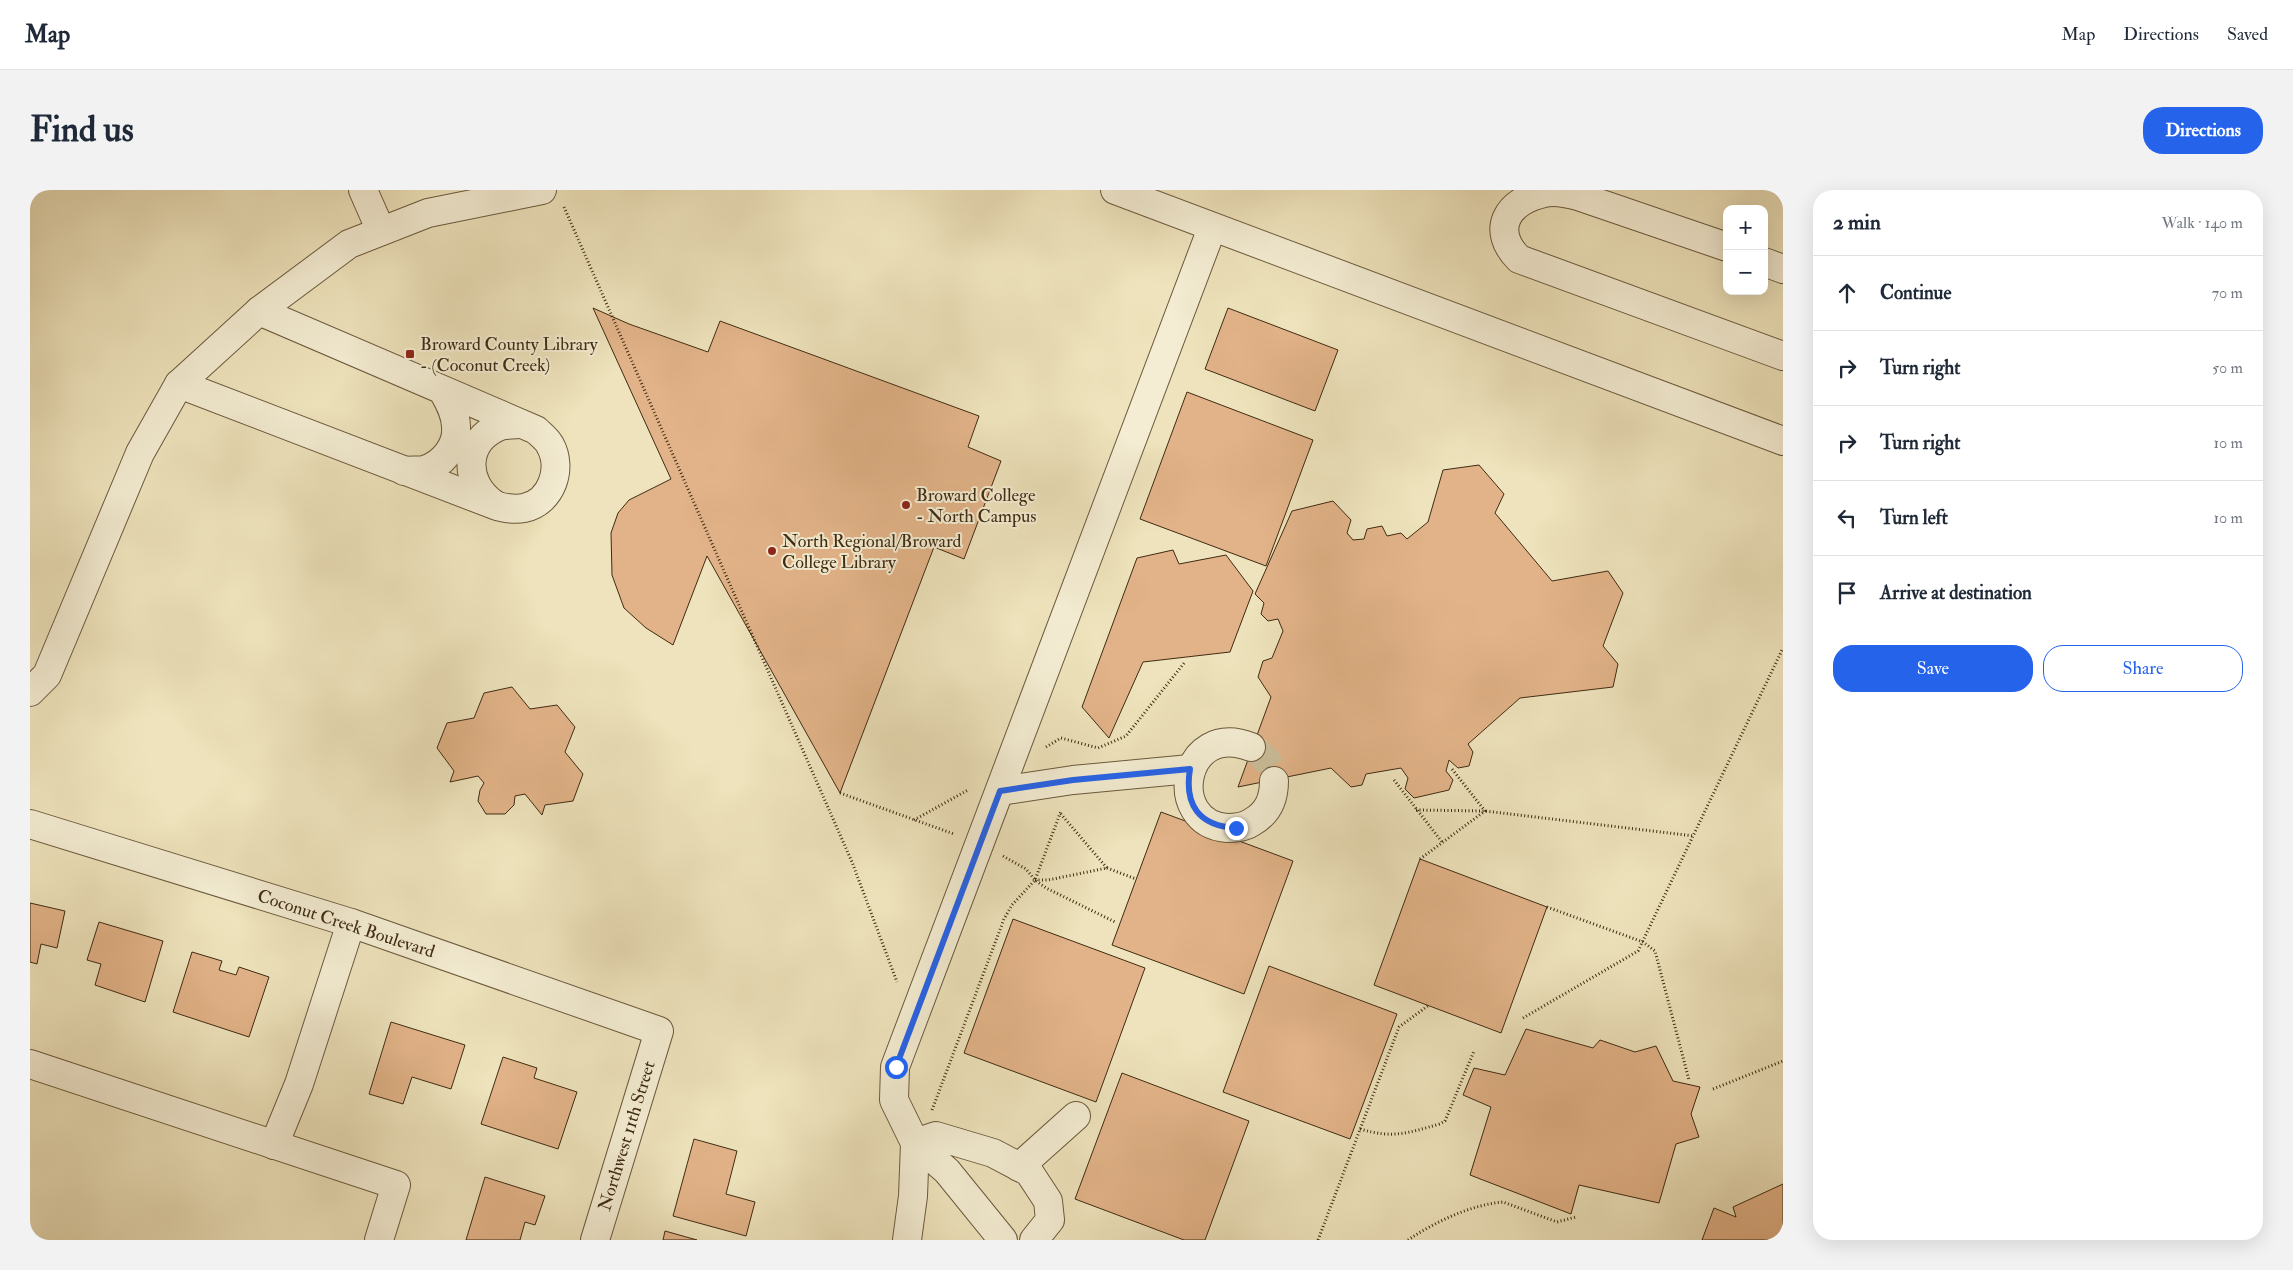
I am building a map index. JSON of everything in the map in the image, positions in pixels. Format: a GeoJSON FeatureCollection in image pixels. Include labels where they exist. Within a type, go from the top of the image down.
{"type":"FeatureCollection","features":[{"type":"Feature","properties":{"kind":"street"},"geometry":{"type":"LineString","coordinates":[[363,190],[381,231]]}},
{"type":"Feature","properties":{"kind":"street"},"geometry":{"type":"LineString","coordinates":[[1116,190],[1212,228],[1783,441]]}},
{"type":"Feature","properties":{"kind":"street"},"geometry":{"type":"LineString","coordinates":[[1723,246],[1578,196],[1560,192],[1544,192],[1515,205],[1507,217],[1504,230],[1505,241],[1509,249],[1519,259],[1783,356]]}},
{"type":"Feature","properties":{"kind":"street"},"geometry":{"type":"LineString","coordinates":[[30,692],[47,675],[140,453],[179,384],[259,311],[349,244],[428,213],[551,195]]}},
{"type":"Feature","properties":{"kind":"street"},"geometry":{"type":"LineString","coordinates":[[1003,1240],[947,1171],[915,1143],[894,1100],[896,1067],[1212,228]]}},
{"type":"Feature","properties":{"kind":"street"},"geometry":{"type":"LineString","coordinates":[[1768,263],[1783,269]]}},
{"type":"Feature","properties":{"kind":"street"},"geometry":{"type":"LineString","coordinates":[[179,384],[510,510],[525,508],[538,502],[548,492],[555,479],[556,461],[550,443],[536,430],[259,311]]}},
{"type":"Feature","properties":{"kind":"street"},"geometry":{"type":"LineString","coordinates":[[404,471],[424,470],[441,462],[452,446],[457,428],[452,409],[443,391]]}},
{"type":"Feature","properties":{"kind":"street"},"geometry":{"type":"LineString","coordinates":[[497,506],[483,497],[474,482],[471,466],[475,449],[486,434],[501,426],[519,424]]}},
{"type":"Feature","properties":{"kind":"street"},"geometry":{"type":"LineString","coordinates":[[1251,746],[1234,741],[1221,742],[1208,748],[1197,757],[1190,769],[1188,784],[1190,798],[1197,812],[1207,822],[1221,827],[1236,828],[1250,824],[1262,816],[1270,804],[1274,781]]}},
{"type":"Feature","properties":{"kind":"street"},"geometry":{"type":"LineString","coordinates":[[1004,779],[1073,780],[1190,769]]}},
{"type":"Feature","properties":{"kind":"street","name":"Coconut Creek Boulevard"},"geometry":{"type":"LineString","coordinates":[[30,824],[351,923],[659,1031]]}},
{"type":"Feature","properties":{"kind":"street"},"geometry":{"type":"LineString","coordinates":[[274,1145],[299,1084],[351,923]]}},
{"type":"Feature","properties":{"kind":"street","name":"Northwest 11th Street"},"geometry":{"type":"LineString","coordinates":[[595,1240],[659,1031]]}},
{"type":"Feature","properties":{"kind":"street"},"geometry":{"type":"LineString","coordinates":[[30,1064],[396,1186],[379,1240]]}},
{"type":"Feature","properties":{"kind":"street"},"geometry":{"type":"LineString","coordinates":[[1019,1167],[1076,1116]]}},
{"type":"Feature","properties":{"kind":"street"},"geometry":{"type":"LineString","coordinates":[[915,1143],[936,1136],[993,1153],[1029,1172],[1048,1201],[1050,1220],[1034,1240]]}},
{"type":"Feature","properties":{"kind":"street"},"geometry":{"type":"LineString","coordinates":[[907,1240],[913,1196],[915,1143]]}},
{"type":"Feature","properties":{"kind":"path"},"geometry":{"type":"LineString","coordinates":[[551,195],[852,862],[912,1022]]}},
{"type":"Feature","properties":{"kind":"path"},"geometry":{"type":"LineString","coordinates":[[1523,1018],[1638,951],[1783,648]]}},
{"type":"Feature","properties":{"kind":"path"},"geometry":{"type":"LineString","coordinates":[[914,820],[1004,779],[1061,738],[1098,748],[1126,736],[1185,662]]}},
{"type":"Feature","properties":{"kind":"path"},"geometry":{"type":"LineString","coordinates":[[929,1118],[1004,919],[1012,905],[1035,880],[1087,745]]}},
{"type":"Feature","properties":{"kind":"path"},"geometry":{"type":"LineString","coordinates":[[1452,770],[1485,811]]}},
{"type":"Feature","properties":{"kind":"path"},"geometry":{"type":"LineString","coordinates":[[1394,780],[1442,842]]}},
{"type":"Feature","properties":{"kind":"path"},"geometry":{"type":"LineString","coordinates":[[1416,810],[1485,811],[1694,836]]}},
{"type":"Feature","properties":{"kind":"path"},"geometry":{"type":"LineString","coordinates":[[1420,859],[1485,811]]}},
{"type":"Feature","properties":{"kind":"path"},"geometry":{"type":"LineString","coordinates":[[1060,813],[1107,868],[1136,879]]}},
{"type":"Feature","properties":{"kind":"path"},"geometry":{"type":"LineString","coordinates":[[1035,880],[1048,880],[1107,868]]}},
{"type":"Feature","properties":{"kind":"path"},"geometry":{"type":"LineString","coordinates":[[1548,907],[1643,942],[1655,951],[1689,1080]]}},
{"type":"Feature","properties":{"kind":"path"},"geometry":{"type":"LineString","coordinates":[[1318,1240],[1399,1027],[1429,1006]]}},
{"type":"Feature","properties":{"kind":"path"},"geometry":{"type":"LineString","coordinates":[[1360,1129],[1381,1135],[1399,1135],[1440,1124],[1449,1115],[1474,1051]]}},
{"type":"Feature","properties":{"kind":"path"},"geometry":{"type":"LineString","coordinates":[[1713,1089],[1783,1062]]}},
{"type":"Feature","properties":{"kind":"path"},"geometry":{"type":"LineString","coordinates":[[1408,1240],[1448,1219],[1494,1203],[1503,1202],[1557,1222],[1576,1217]]}},
{"type":"Feature","properties":{"kind":"building","name":"North Regional/Broward College Library"},"geometry":{"type":"Polygon","coordinates":[[[593,308],[629,324],[708,352],[720,321],[979,416],[968,447],[1001,461],[964,559],[934,547],[840,793],[707,556],[673,645],[646,628],[624,608],[612,575],[611,533],[618,513],[629,500],[671,479],[593,308]]]}},
{"type":"Feature","properties":{"kind":"building"},"geometry":{"type":"Polygon","coordinates":[[[1228,308],[1338,350],[1315,411],[1205,369],[1228,308]]]}},
{"type":"Feature","properties":{"kind":"building"},"geometry":{"type":"Polygon","coordinates":[[[1187,392],[1313,440],[1266,566],[1140,519],[1187,392]]]}},
{"type":"Feature","properties":{"kind":"building"},"geometry":{"type":"Polygon","coordinates":[[[1479,465],[1504,494],[1495,513],[1552,581],[1608,571],[1623,593],[1603,646],[1618,664],[1613,687],[1520,698],[1468,744],[1473,752],[1469,766],[1458,768],[1449,760],[1446,771],[1453,780],[1449,790],[1414,798],[1405,789],[1408,778],[1401,768],[1366,774],[1362,785],[1351,787],[1331,768],[1238,787],[1271,697],[1258,677],[1263,661],[1272,658],[1283,631],[1278,619],[1268,621],[1261,614],[1264,603],[1255,594],[1292,511],[1333,501],[1351,520],[1347,533],[1353,540],[1364,539],[1367,529],[1382,526],[1387,536],[1401,533],[1407,539],[1428,522],[1443,470],[1479,465]]]}},
{"type":"Feature","properties":{"kind":"building"},"geometry":{"type":"Polygon","coordinates":[[[1173,550],[1179,564],[1226,555],[1253,591],[1230,652],[1143,662],[1109,738],[1082,707],[1137,558],[1173,550]]]}},
{"type":"Feature","properties":{"kind":"building"},"geometry":{"type":"Polygon","coordinates":[[[512,687],[530,709],[557,705],[575,727],[565,752],[583,774],[573,801],[545,805],[542,815],[525,794],[515,796],[514,805],[505,814],[486,814],[478,801],[480,790],[484,783],[478,776],[450,782],[454,771],[437,748],[447,723],[474,718],[484,693],[512,687]]]}},
{"type":"Feature","properties":{"kind":"building"},"geometry":{"type":"Polygon","coordinates":[[[1161,812],[1293,861],[1244,994],[1112,945],[1161,812]]]}},
{"type":"Feature","properties":{"kind":"building"},"geometry":{"type":"Polygon","coordinates":[[[1420,859],[1547,907],[1501,1033],[1374,985],[1420,859]]]}},
{"type":"Feature","properties":{"kind":"building"},"geometry":{"type":"Polygon","coordinates":[[[30,903],[65,911],[57,948],[41,944],[37,964],[30,962],[30,903]]]}},
{"type":"Feature","properties":{"kind":"building"},"geometry":{"type":"Polygon","coordinates":[[[1013,919],[1145,968],[1096,1102],[964,1053],[1013,919]]]}},
{"type":"Feature","properties":{"kind":"building"},"geometry":{"type":"Polygon","coordinates":[[[99,922],[163,941],[145,1002],[95,985],[101,964],[87,960],[99,922]]]}},
{"type":"Feature","properties":{"kind":"building"},"geometry":{"type":"Polygon","coordinates":[[[192,952],[222,961],[219,970],[236,975],[239,967],[269,977],[249,1037],[173,1012],[192,952]]]}},
{"type":"Feature","properties":{"kind":"building"},"geometry":{"type":"Polygon","coordinates":[[[1269,966],[1397,1014],[1350,1139],[1223,1092],[1269,966]]]}},
{"type":"Feature","properties":{"kind":"building"},"geometry":{"type":"Polygon","coordinates":[[[391,1022],[465,1045],[451,1089],[412,1077],[403,1104],[369,1094],[391,1022]]]}},
{"type":"Feature","properties":{"kind":"building"},"geometry":{"type":"Polygon","coordinates":[[[1526,1029],[1593,1048],[1600,1040],[1635,1052],[1656,1046],[1673,1081],[1700,1087],[1691,1114],[1699,1137],[1676,1144],[1659,1203],[1579,1185],[1571,1214],[1470,1175],[1491,1107],[1463,1095],[1474,1068],[1505,1075],[1526,1029]]]}},
{"type":"Feature","properties":{"kind":"building"},"geometry":{"type":"Polygon","coordinates":[[[503,1057],[537,1068],[534,1078],[577,1092],[558,1149],[481,1124],[503,1057]]]}},
{"type":"Feature","properties":{"kind":"building"},"geometry":{"type":"Polygon","coordinates":[[[1122,1073],[1249,1121],[1205,1240],[1184,1240],[1075,1199],[1122,1073]]]}},
{"type":"Feature","properties":{"kind":"building"},"geometry":{"type":"Polygon","coordinates":[[[694,1139],[737,1151],[726,1194],[755,1202],[746,1236],[673,1216],[694,1139]]]}},
{"type":"Feature","properties":{"kind":"building"},"geometry":{"type":"Polygon","coordinates":[[[485,1177],[545,1196],[535,1225],[525,1222],[520,1240],[466,1240],[485,1177]]]}},
{"type":"Feature","properties":{"kind":"building"},"geometry":{"type":"Polygon","coordinates":[[[1783,1184],[1783,1240],[1702,1240],[1714,1208],[1736,1217],[1733,1207],[1783,1184]]]}},
{"type":"Feature","properties":{"kind":"building"},"geometry":{"type":"Polygon","coordinates":[[[665,1231],[697,1240],[663,1240],[665,1231]]]}},
{"type":"Feature","properties":{"kind":"tunnel"},"geometry":{"type":"LineString","coordinates":[[1251,747],[1260,753],[1270,765],[1274,781]]}},
{"type":"Feature","properties":{"kind":"place","name":"Broward County Library - (Coconut Creek)"},"geometry":{"type":"Point","coordinates":[410,354]}},
{"type":"Feature","properties":{"kind":"place","name":"Broward College - North Campus"},"geometry":{"type":"Point","coordinates":[906,505]}},
{"type":"Feature","properties":{"kind":"place","name":"North Regional/Broward College Library"},"geometry":{"type":"Point","coordinates":[772,551]}},
{"type":"Feature","properties":{"kind":"route"},"geometry":{"type":"LineString","coordinates":[[896,1067],[1000,791],[1073,780],[1190,769],[1188,784],[1190,798],[1197,812],[1207,822],[1221,827],[1236,828]]}}]}
